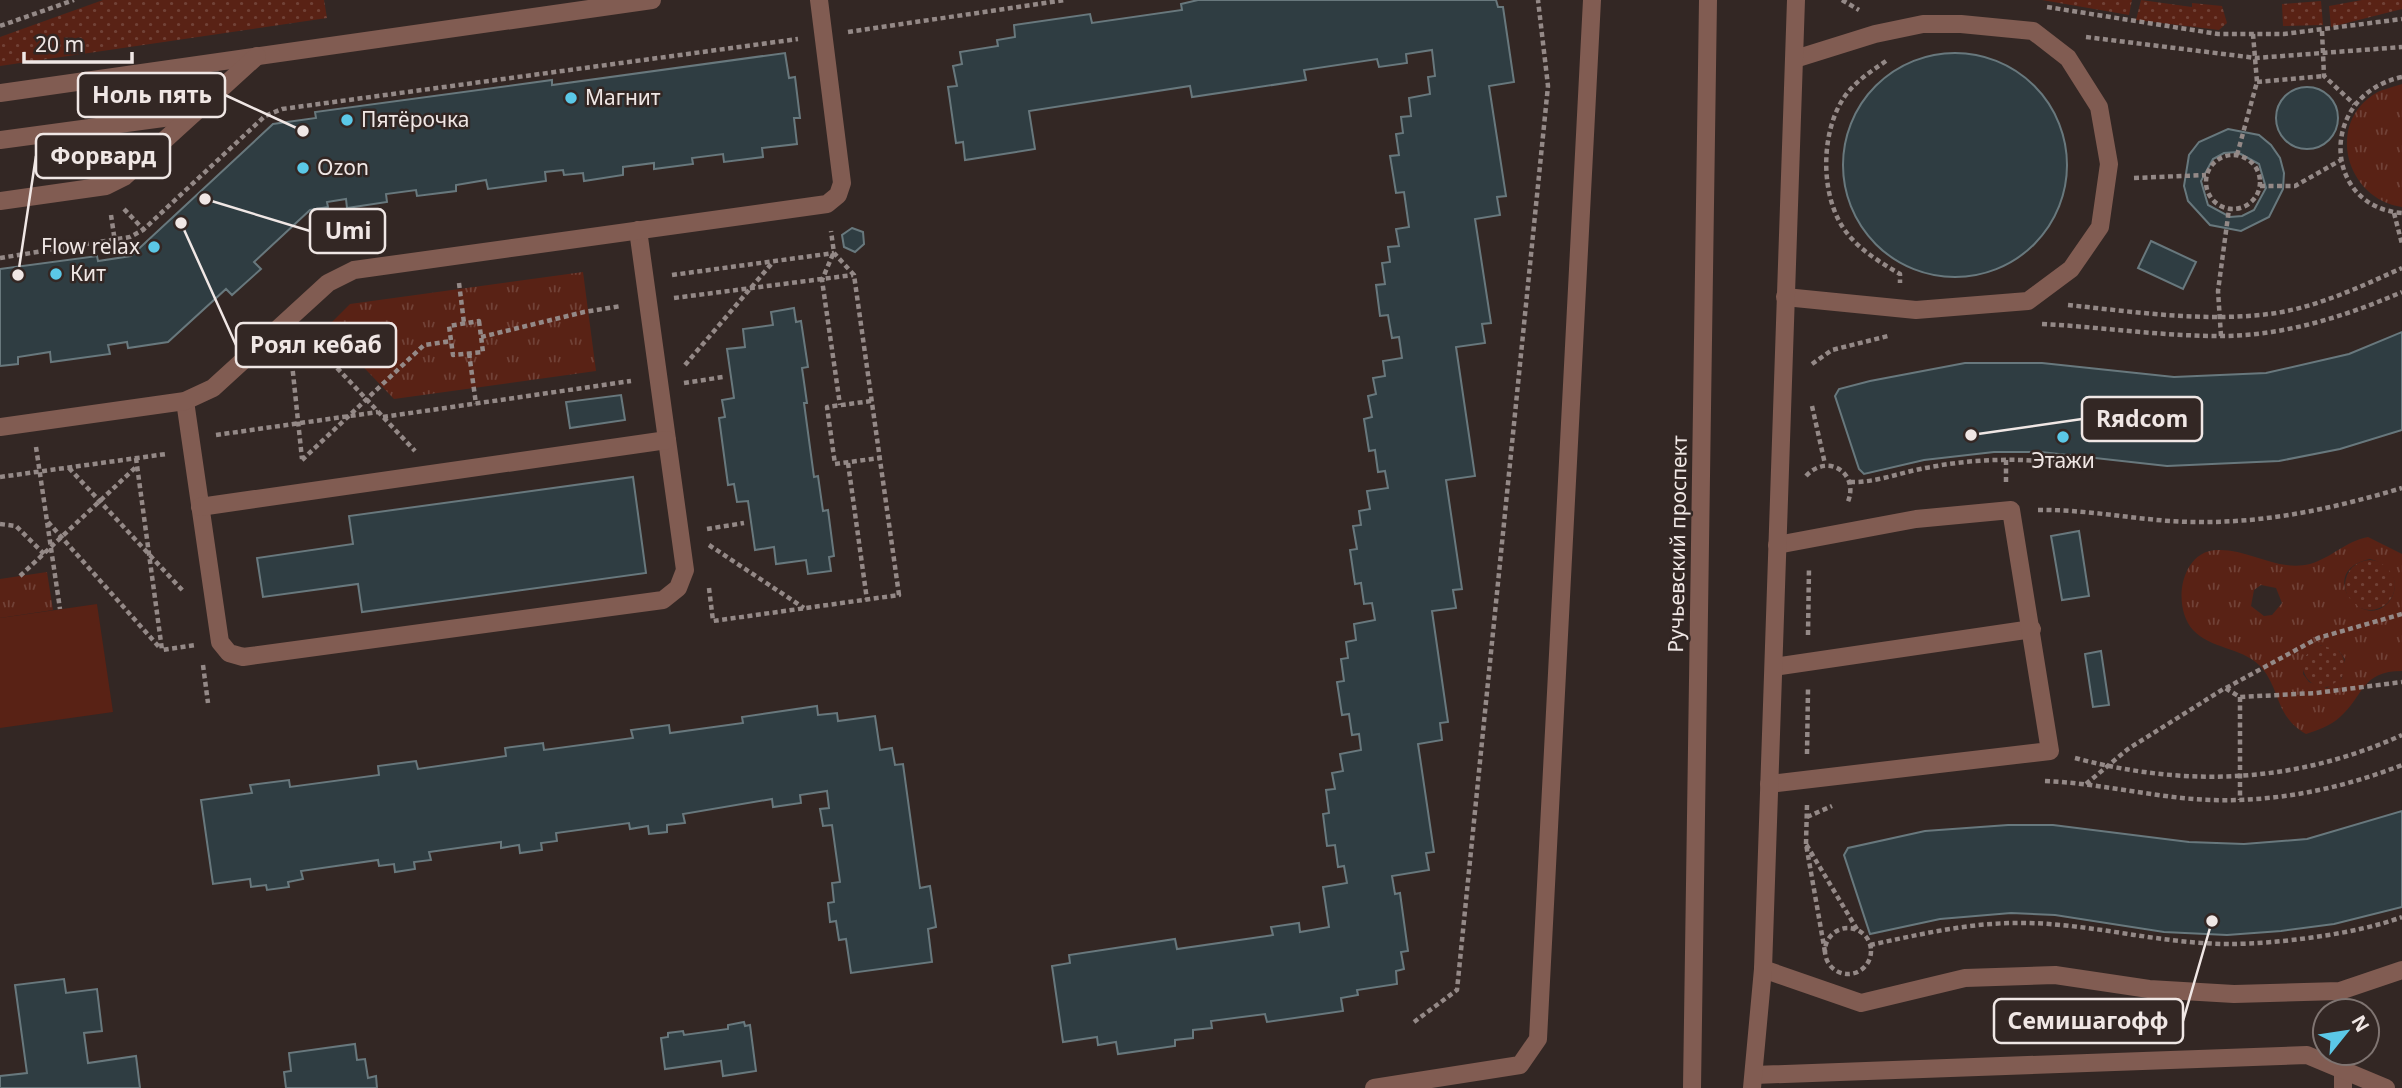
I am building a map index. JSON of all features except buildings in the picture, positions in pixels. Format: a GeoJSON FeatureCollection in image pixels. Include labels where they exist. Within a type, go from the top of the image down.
{"type":"FeatureCollection","features":[{"type":"Feature","properties":{"kind":"street"},"geometry":{"type":"LineString","coordinates":[[0,93],[652,0]]}},
{"type":"Feature","properties":{"kind":"street"},"geometry":{"type":"LineString","coordinates":[[0,427],[185,401],[213,388],[328,283],[354,270],[827,204],[838,195],[842,183],[819,0]]}},
{"type":"Feature","properties":{"kind":"street"},"geometry":{"type":"LineString","coordinates":[[1374,1088],[1520,1065],[1538,1039],[1592,0]]}},
{"type":"Feature","properties":{"kind":"street","name":"Ручьевский проспект"},"geometry":{"type":"LineString","coordinates":[[1692,1088],[1708,0]]}},
{"type":"Feature","properties":{"kind":"street"},"geometry":{"type":"LineString","coordinates":[[1796,0],[1763,969],[1753,1081],[1820,1080],[2307,1055],[2343,1079],[2386,1088]]}},
{"type":"Feature","properties":{"kind":"street"},"geometry":{"type":"LineString","coordinates":[[1785,297],[1902,309],[1954,309],[2028,301],[2071,269],[2099,227],[2109,164],[2099,107],[2068,58],[2033,31],[1961,24],[1923,24],[1875,34],[1794,59]]}},
{"type":"Feature","properties":{"kind":"street"},"geometry":{"type":"LineString","coordinates":[[0,201],[106,187],[124,177],[257,56]]}},
{"type":"Feature","properties":{"kind":"street"},"geometry":{"type":"LineString","coordinates":[[0,140],[193,114]]}},
{"type":"Feature","properties":{"kind":"street"},"geometry":{"type":"LineString","coordinates":[[185,401],[220,642],[229,653],[243,657],[663,600],[678,588],[685,570],[638,230]]}},
{"type":"Feature","properties":{"kind":"street"},"geometry":{"type":"LineString","coordinates":[[201,507],[667,440]]}},
{"type":"Feature","properties":{"kind":"street"},"geometry":{"type":"LineString","coordinates":[[1769,784],[2050,751],[2011,510],[1916,519],[1777,545]]}},
{"type":"Feature","properties":{"kind":"street"},"geometry":{"type":"LineString","coordinates":[[1773,667],[2032,629]]}},
{"type":"Feature","properties":{"kind":"street"},"geometry":{"type":"LineString","coordinates":[[1763,969],[1861,1003],[1965,978],[2055,975],[2149,989],[2234,995],[2340,991],[2402,970]]}},
{"type":"Feature","properties":{"kind":"path"},"geometry":{"type":"LineString","coordinates":[[0,26],[74,0]]}},
{"type":"Feature","properties":{"kind":"path"},"geometry":{"type":"LineString","coordinates":[[0,258],[115,242],[143,230],[265,116],[282,109],[822,36],[1065,0]]}},
{"type":"Feature","properties":{"kind":"path"},"geometry":{"type":"LineString","coordinates":[[1414,1022],[1457,990],[1548,86],[1538,0]]}},
{"type":"Feature","properties":{"kind":"path"},"geometry":{"type":"LineString","coordinates":[[2042,6],[2181,30],[2253,34],[2322,31],[2402,19]]}},
{"type":"Feature","properties":{"kind":"path"},"geometry":{"type":"LineString","coordinates":[[2033,31],[2256,58],[2402,47]]}},
{"type":"Feature","properties":{"kind":"path"},"geometry":{"type":"LineString","coordinates":[[2322,31],[2324,76],[2354,104]]}},
{"type":"Feature","properties":{"kind":"path"},"geometry":{"type":"LineString","coordinates":[[2237,155],[2257,82],[2253,34]]}},
{"type":"Feature","properties":{"kind":"path"},"geometry":{"type":"LineString","coordinates":[[1807,371],[1817,357],[1832,350],[1903,333],[1900,274],[1857,244],[1841,225],[1830,198],[1827,167],[1833,125],[1845,97],[1862,77],[1897,55]]}},
{"type":"Feature","properties":{"kind":"path"},"geometry":{"type":"LineString","coordinates":[[2257,82],[2324,76]]}},
{"type":"Feature","properties":{"kind":"path"},"geometry":{"type":"LineString","coordinates":[[2402,77],[2385,81],[2368,90],[2354,104],[2344,121],[2340,140],[2341,160],[2348,178],[2360,194],[2375,206],[2402,213]]}},
{"type":"Feature","properties":{"kind":"path"},"geometry":{"type":"LineString","coordinates":[[2237,155],[2255,166],[2260,186],[2249,204],[2229,209],[2211,198],[2206,175],[2217,160],[2237,155]]}},
{"type":"Feature","properties":{"kind":"path"},"geometry":{"type":"LineString","coordinates":[[2260,186],[2295,186],[2341,160]]}},
{"type":"Feature","properties":{"kind":"path"},"geometry":{"type":"LineString","coordinates":[[2108,179],[2206,175]]}},
{"type":"Feature","properties":{"kind":"path"},"geometry":{"type":"LineString","coordinates":[[827,204],[834,253],[822,280],[840,405]]}},
{"type":"Feature","properties":{"kind":"path"},"geometry":{"type":"LineString","coordinates":[[124,209],[143,230]]}},
{"type":"Feature","properties":{"kind":"path"},"geometry":{"type":"LineString","coordinates":[[2221,336],[2218,291],[2229,209]]}},
{"type":"Feature","properties":{"kind":"path"},"geometry":{"type":"LineString","coordinates":[[2394,213],[2402,244]]}},
{"type":"Feature","properties":{"kind":"path"},"geometry":{"type":"LineString","coordinates":[[111,215],[115,242]]}},
{"type":"Feature","properties":{"kind":"path"},"geometry":{"type":"LineString","coordinates":[[665,276],[834,253]]}},
{"type":"Feature","properties":{"kind":"path"},"geometry":{"type":"LineString","coordinates":[[713,621],[899,595],[854,275],[834,253]]}},
{"type":"Feature","properties":{"kind":"path"},"geometry":{"type":"LineString","coordinates":[[678,372],[773,262]]}},
{"type":"Feature","properties":{"kind":"path"},"geometry":{"type":"LineString","coordinates":[[2028,301],[2146,314],[2276,313],[2344,294],[2402,268]]}},
{"type":"Feature","properties":{"kind":"path"},"geometry":{"type":"LineString","coordinates":[[668,299],[854,275]]}},
{"type":"Feature","properties":{"kind":"path"},"geometry":{"type":"LineString","coordinates":[[2033,324],[2221,336],[2269,333],[2345,316],[2402,292]]}},
{"type":"Feature","properties":{"kind":"path"},"geometry":{"type":"LineString","coordinates":[[481,337],[584,312],[631,305]]}},
{"type":"Feature","properties":{"kind":"path"},"geometry":{"type":"LineString","coordinates":[[290,318],[436,473]]}},
{"type":"Feature","properties":{"kind":"path"},"geometry":{"type":"LineString","coordinates":[[478,321],[483,352],[453,355],[451,341],[449,326],[478,321]]}},
{"type":"Feature","properties":{"kind":"path"},"geometry":{"type":"LineString","coordinates":[[307,491],[289,356],[308,338]]}},
{"type":"Feature","properties":{"kind":"path"},"geometry":{"type":"LineString","coordinates":[[302,460],[424,345],[451,341]]}},
{"type":"Feature","properties":{"kind":"path"},"geometry":{"type":"LineString","coordinates":[[469,354],[475,404]]}},
{"type":"Feature","properties":{"kind":"path"},"geometry":{"type":"LineString","coordinates":[[680,383],[723,377]]}},
{"type":"Feature","properties":{"kind":"path"},"geometry":{"type":"LineString","coordinates":[[383,417],[642,380]]}},
{"type":"Feature","properties":{"kind":"path"},"geometry":{"type":"LineString","coordinates":[[1809,394],[1825,464]]}},
{"type":"Feature","properties":{"kind":"path"},"geometry":{"type":"LineString","coordinates":[[871,401],[827,407],[835,464],[879,458]]}},
{"type":"Feature","properties":{"kind":"path"},"geometry":{"type":"LineString","coordinates":[[206,437],[378,412]]}},
{"type":"Feature","properties":{"kind":"path"},"geometry":{"type":"LineString","coordinates":[[26,424],[35,439],[60,609]]}},
{"type":"Feature","properties":{"kind":"path"},"geometry":{"type":"LineString","coordinates":[[0,477],[173,453]]}},
{"type":"Feature","properties":{"kind":"path"},"geometry":{"type":"LineString","coordinates":[[136,458],[162,650]]}},
{"type":"Feature","properties":{"kind":"path"},"geometry":{"type":"LineString","coordinates":[[1850,482],[1866,483],[1927,467],[1995,459],[2072,464]]}},
{"type":"Feature","properties":{"kind":"path"},"geometry":{"type":"LineString","coordinates":[[848,463],[867,600]]}},
{"type":"Feature","properties":{"kind":"path"},"geometry":{"type":"LineString","coordinates":[[1825,464],[1845,472],[1850,482],[1847,503],[1839,510]]}},
{"type":"Feature","properties":{"kind":"path"},"geometry":{"type":"LineString","coordinates":[[1803,485],[1807,475],[1825,464]]}},
{"type":"Feature","properties":{"kind":"path"},"geometry":{"type":"LineString","coordinates":[[69,467],[185,593]]}},
{"type":"Feature","properties":{"kind":"path"},"geometry":{"type":"LineString","coordinates":[[20,576],[136,467]]}},
{"type":"Feature","properties":{"kind":"path"},"geometry":{"type":"LineString","coordinates":[[2011,510],[2047,509],[2197,522],[2250,519],[2346,505],[2402,488]]}},
{"type":"Feature","properties":{"kind":"path"},"geometry":{"type":"LineString","coordinates":[[47,521],[162,650]]}},
{"type":"Feature","properties":{"kind":"path"},"geometry":{"type":"LineString","coordinates":[[700,529],[744,523]]}},
{"type":"Feature","properties":{"kind":"path"},"geometry":{"type":"LineString","coordinates":[[0,524],[16,526],[44,554]]}},
{"type":"Feature","properties":{"kind":"path"},"geometry":{"type":"LineString","coordinates":[[702,541],[805,608]]}},
{"type":"Feature","properties":{"kind":"path"},"geometry":{"type":"LineString","coordinates":[[2086,785],[2109,764],[2225,688],[2318,638],[2402,614]]}},
{"type":"Feature","properties":{"kind":"path"},"geometry":{"type":"LineString","coordinates":[[162,650],[220,642]]}},
{"type":"Feature","properties":{"kind":"path"},"geometry":{"type":"LineString","coordinates":[[2225,688],[2240,697],[2402,682]]}},
{"type":"Feature","properties":{"kind":"path"},"geometry":{"type":"LineString","coordinates":[[2240,697],[2240,800]]}},
{"type":"Feature","properties":{"kind":"path"},"geometry":{"type":"LineString","coordinates":[[2050,751],[2179,775],[2240,778],[2307,769],[2372,749],[2402,735]]}},
{"type":"Feature","properties":{"kind":"path"},"geometry":{"type":"LineString","coordinates":[[2040,781],[2184,798],[2240,800],[2347,784],[2402,765]]}},
{"type":"Feature","properties":{"kind":"path"},"geometry":{"type":"LineString","coordinates":[[1807,817],[1844,802]]}},
{"type":"Feature","properties":{"kind":"path"},"geometry":{"type":"LineString","coordinates":[[1806,844],[1858,931],[1870,946],[1867,964],[1851,974],[1833,969],[1825,952],[1806,844]]}},
{"type":"Feature","properties":{"kind":"path"},"geometry":{"type":"LineString","coordinates":[[1870,946],[1942,929],[2013,923],[2054,924],[2228,944],[2284,940],[2402,918]]}},
{"type":"Feature","properties":{"kind":"path"},"geometry":{"type":"LineString","coordinates":[[1825,952],[1832,935],[1840,930],[1858,931]]}},
{"type":"Feature","properties":{"kind":"green space"},"geometry":{"type":"Polygon","coordinates":[[[103,0],[324,0],[327,18],[0,66],[0,37],[103,0]]]}},
{"type":"Feature","properties":{"kind":"green space"},"geometry":{"type":"Polygon","coordinates":[[[2042,0],[2132,0],[2129,15],[2042,0]]]}},
{"type":"Feature","properties":{"kind":"green space"},"geometry":{"type":"Polygon","coordinates":[[[2141,0],[2192,7],[2192,3],[2222,6],[2227,23],[2219,30],[2136,20],[2141,0]]]}},
{"type":"Feature","properties":{"kind":"green space"},"geometry":{"type":"Polygon","coordinates":[[[2362,0],[2402,0],[2402,9],[2331,27],[2329,6],[2362,0]]]}},
{"type":"Feature","properties":{"kind":"green space"},"geometry":{"type":"Polygon","coordinates":[[[2321,1],[2323,25],[2283,26],[2282,4],[2321,1]]]}},
{"type":"Feature","properties":{"kind":"green space"},"geometry":{"type":"Polygon","coordinates":[[[2402,84],[2402,207],[2383,201],[2367,190],[2356,175],[2349,158],[2347,140],[2351,122],[2360,106],[2376,93],[2402,84]]]}},
{"type":"Feature","properties":{"kind":"green space"},"geometry":{"type":"Polygon","coordinates":[[[583,272],[596,371],[394,399],[326,328],[350,304],[583,272]]]}},
{"type":"Feature","properties":{"kind":"green space"},"geometry":{"type":"Polygon","coordinates":[[[2368,537],[2402,554],[2402,671],[2378,675],[2365,686],[2340,717],[2306,734],[2288,719],[2259,665],[2243,655],[2208,641],[2193,630],[2186,620],[2183,608],[2183,582],[2194,560],[2204,553],[2216,550],[2240,552],[2274,563],[2298,566],[2318,561],[2368,537]],[[2370,559],[2353,566],[2346,576],[2345,587],[2349,598],[2358,606],[2369,610],[2380,609],[2391,599],[2395,585],[2387,568],[2370,559]],[[2261,585],[2254,590],[2251,606],[2264,616],[2272,615],[2282,603],[2276,588],[2261,585]],[[2321,645],[2306,655],[2303,674],[2309,682],[2327,688],[2342,678],[2345,659],[2339,651],[2321,645]]]}},
{"type":"Feature","properties":{"kind":"green space"},"geometry":{"type":"Polygon","coordinates":[[[2370,560],[2388,567],[2395,585],[2388,603],[2370,610],[2352,603],[2345,585],[2352,567],[2370,560]]]}},
{"type":"Feature","properties":{"kind":"green space"},"geometry":{"type":"Polygon","coordinates":[[[47,572],[53,610],[0,618],[0,579],[47,572]]]}},
{"type":"Feature","properties":{"kind":"green space"},"geometry":{"type":"Polygon","coordinates":[[[97,604],[113,712],[0,728],[0,618],[97,604]]]}},
{"type":"Feature","properties":{"kind":"green space"},"geometry":{"type":"Polygon","coordinates":[[[2324,645],[2339,651],[2345,666],[2339,681],[2324,687],[2309,681],[2303,666],[2309,651],[2324,645]]]}},
{"type":"Feature","properties":{"kind":"place","name":"Магнит"},"geometry":{"type":"Point","coordinates":[571,98]}},
{"type":"Feature","properties":{"kind":"place","name":"Пятёрочка"},"geometry":{"type":"Point","coordinates":[347,120]}},
{"type":"Feature","properties":{"kind":"place","name":"Ноль пять"},"geometry":{"type":"Point","coordinates":[303,131]}},
{"type":"Feature","properties":{"kind":"place","name":"Ozon"},"geometry":{"type":"Point","coordinates":[303,168]}},
{"type":"Feature","properties":{"kind":"place","name":"Umi"},"geometry":{"type":"Point","coordinates":[205,199]}},
{"type":"Feature","properties":{"kind":"place","name":"Роял кебаб"},"geometry":{"type":"Point","coordinates":[181,223]}},
{"type":"Feature","properties":{"kind":"place","name":"Flow relax"},"geometry":{"type":"Point","coordinates":[154,247]}},
{"type":"Feature","properties":{"kind":"place","name":"Кит"},"geometry":{"type":"Point","coordinates":[56,274]}},
{"type":"Feature","properties":{"kind":"place","name":"Форвард"},"geometry":{"type":"Point","coordinates":[18,275]}},
{"type":"Feature","properties":{"kind":"place","name":"Rяdcom"},"geometry":{"type":"Point","coordinates":[1971,435]}},
{"type":"Feature","properties":{"kind":"place","name":"Этажи"},"geometry":{"type":"Point","coordinates":[2063,437]}},
{"type":"Feature","properties":{"kind":"place","name":"Семишагофф"},"geometry":{"type":"Point","coordinates":[2212,921]}}]}
